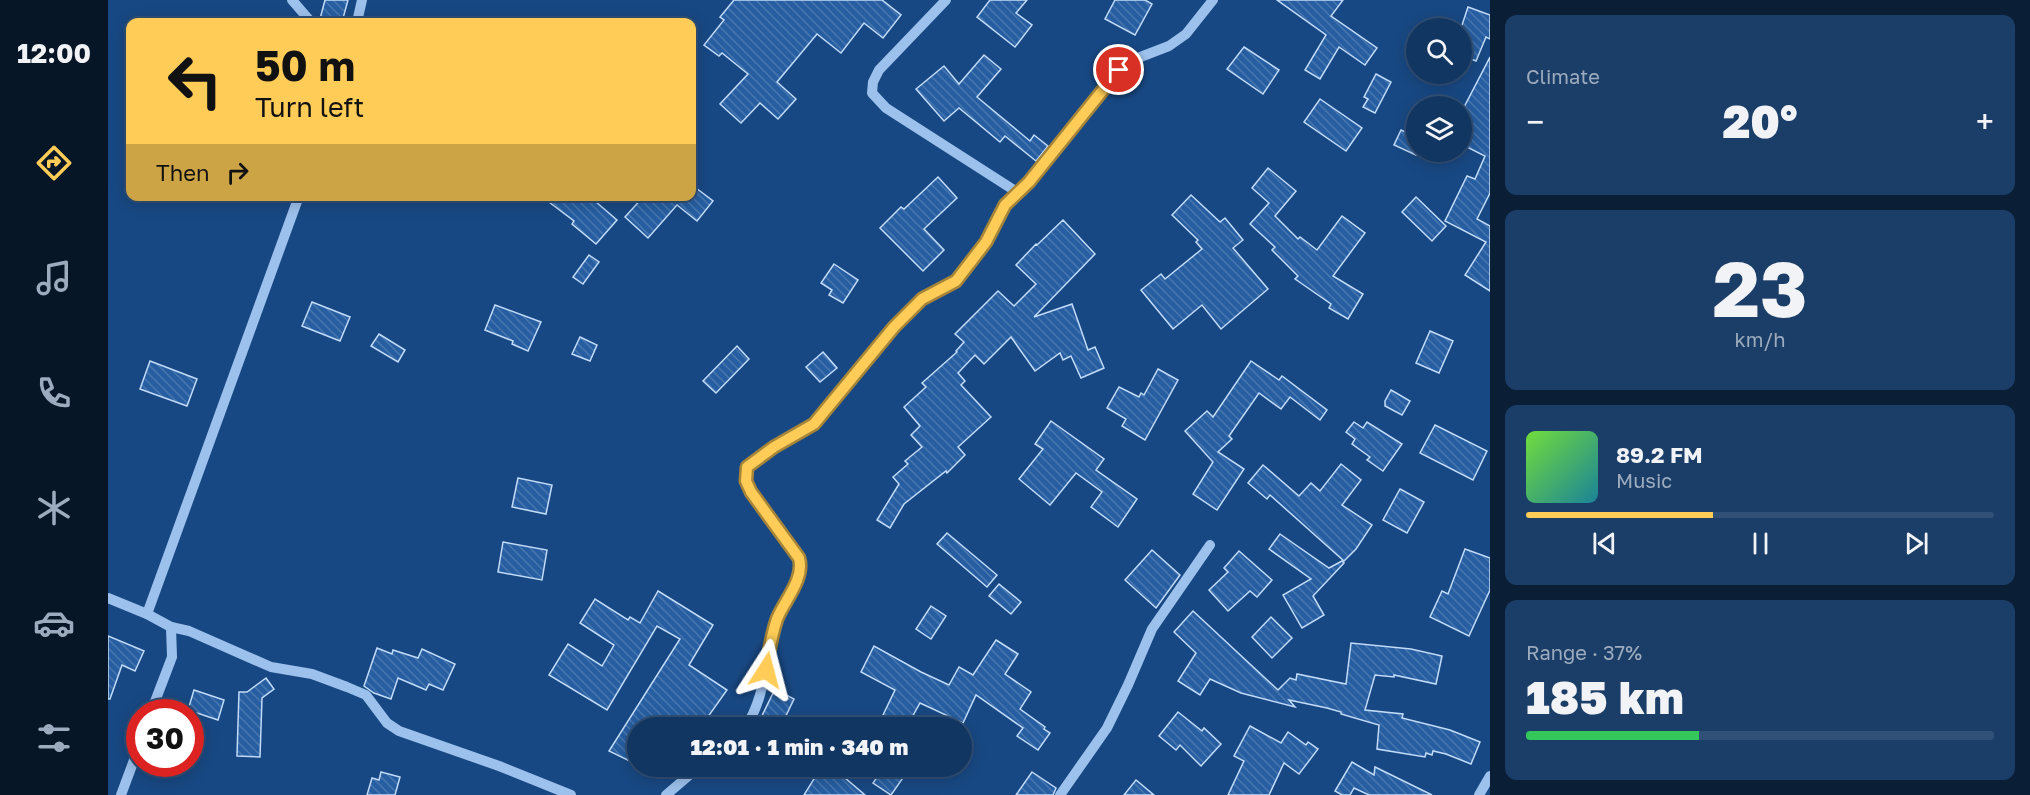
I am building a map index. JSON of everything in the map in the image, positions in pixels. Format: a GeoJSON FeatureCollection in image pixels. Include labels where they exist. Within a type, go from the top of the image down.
{"type":"FeatureCollection","features":[{"type":"Feature","properties":{"kind":"street"},"geometry":{"type":"LineString","coordinates":[[292,0],[308,18]]}},
{"type":"Feature","properties":{"kind":"street"},"geometry":{"type":"LineString","coordinates":[[358,18],[362,0]]}},
{"type":"Feature","properties":{"kind":"street"},"geometry":{"type":"LineString","coordinates":[[946,0],[879,70],[873,82],[872,93],[886,108],[1017,192]]}},
{"type":"Feature","properties":{"kind":"street"},"geometry":{"type":"LineString","coordinates":[[751,717],[759,701],[777,619],[795,584],[800,564],[799,558],[751,492],[746,481],[747,467],[774,447],[814,424],[894,327],[922,299],[956,281],[986,242],[1005,205],[1029,182],[1119,70],[1130,61],[1169,46],[1186,34],[1213,0]]}},
{"type":"Feature","properties":{"kind":"street"},"geometry":{"type":"LineString","coordinates":[[147,614],[297,201]]}},
{"type":"Feature","properties":{"kind":"street"},"geometry":{"type":"LineString","coordinates":[[1060,795],[1107,728],[1152,629],[1210,545]]}},
{"type":"Feature","properties":{"kind":"street"},"geometry":{"type":"LineString","coordinates":[[108,598],[171,627],[189,631],[271,667],[312,674],[366,695],[387,723],[399,731],[499,766],[571,795]]}},
{"type":"Feature","properties":{"kind":"street"},"geometry":{"type":"LineString","coordinates":[[156,699],[172,657],[171,627]]}},
{"type":"Feature","properties":{"kind":"street"},"geometry":{"type":"LineString","coordinates":[[1479,795],[1490,776]]}},
{"type":"Feature","properties":{"kind":"street"},"geometry":{"type":"LineString","coordinates":[[121,795],[128,777]]}},
{"type":"Feature","properties":{"kind":"street"},"geometry":{"type":"LineString","coordinates":[[666,795],[687,777]]}},
{"type":"Feature","properties":{"kind":"building"},"geometry":{"type":"Polygon","coordinates":[[[325,0],[348,0],[343,18],[320,18],[325,0]]]}},
{"type":"Feature","properties":{"kind":"building"},"geometry":{"type":"Polygon","coordinates":[[[734,0],[882,0],[901,15],[883,38],[864,23],[841,53],[817,34],[777,82],[796,99],[778,119],[760,103],[741,123],[720,104],[748,74],[722,53],[719,56],[704,45],[724,20],[720,17],[734,0]]]}},
{"type":"Feature","properties":{"kind":"building"},"geometry":{"type":"Polygon","coordinates":[[[990,0],[1027,0],[1016,13],[1032,25],[1015,47],[977,17],[990,0]]]}},
{"type":"Feature","properties":{"kind":"building"},"geometry":{"type":"Polygon","coordinates":[[[1115,0],[1145,0],[1152,4],[1135,35],[1105,19],[1115,0]]]}},
{"type":"Feature","properties":{"kind":"building"},"geometry":{"type":"Polygon","coordinates":[[[1277,0],[1343,0],[1331,16],[1377,48],[1365,65],[1339,47],[1320,79],[1305,70],[1326,35],[1277,0]]]}},
{"type":"Feature","properties":{"kind":"building"},"geometry":{"type":"Polygon","coordinates":[[[1468,7],[1490,15],[1490,39],[1486,37],[1476,61],[1472,59],[1472,18],[1464,18],[1468,7]]]}},
{"type":"Feature","properties":{"kind":"building"},"geometry":{"type":"Polygon","coordinates":[[[1244,47],[1279,70],[1263,94],[1227,69],[1244,47]]]}},
{"type":"Feature","properties":{"kind":"building"},"geometry":{"type":"Polygon","coordinates":[[[984,55],[1001,69],[977,97],[1030,141],[1034,135],[1048,146],[1036,161],[1005,136],[1000,142],[959,108],[944,121],[916,89],[944,66],[959,84],[984,55]]]}},
{"type":"Feature","properties":{"kind":"building"},"geometry":{"type":"Polygon","coordinates":[[[1490,57],[1490,193],[1477,219],[1490,226],[1490,291],[1465,275],[1486,242],[1445,221],[1467,176],[1475,179],[1485,156],[1472,150],[1472,96],[1470,96],[1490,57]]]}},
{"type":"Feature","properties":{"kind":"building"},"geometry":{"type":"Polygon","coordinates":[[[1376,74],[1391,82],[1375,113],[1363,107],[1368,99],[1364,97],[1376,74]]]}},
{"type":"Feature","properties":{"kind":"building"},"geometry":{"type":"Polygon","coordinates":[[[1320,99],[1362,128],[1346,151],[1304,122],[1320,99]]]}},
{"type":"Feature","properties":{"kind":"building"},"geometry":{"type":"Polygon","coordinates":[[[1401,130],[1406,132],[1406,150],[1394,145],[1401,130]]]}},
{"type":"Feature","properties":{"kind":"building"},"geometry":{"type":"Polygon","coordinates":[[[1268,168],[1296,191],[1275,216],[1298,239],[1300,237],[1317,250],[1342,216],[1365,233],[1333,276],[1363,294],[1348,319],[1329,308],[1331,304],[1295,279],[1298,276],[1272,250],[1275,247],[1250,224],[1269,203],[1252,188],[1268,168]]]}},
{"type":"Feature","properties":{"kind":"building"},"geometry":{"type":"Polygon","coordinates":[[[938,177],[957,198],[924,229],[944,250],[923,271],[880,228],[901,207],[904,209],[938,177]]]}},
{"type":"Feature","properties":{"kind":"building"},"geometry":{"type":"Polygon","coordinates":[[[696,188],[713,201],[697,221],[677,205],[648,238],[625,217],[639,201],[696,201],[696,188]]]}},
{"type":"Feature","properties":{"kind":"building"},"geometry":{"type":"Polygon","coordinates":[[[1191,195],[1220,222],[1225,218],[1243,240],[1233,248],[1268,289],[1221,329],[1202,305],[1173,329],[1141,290],[1161,274],[1165,279],[1202,249],[1196,242],[1198,240],[1172,215],[1191,195]]]}},
{"type":"Feature","properties":{"kind":"building"},"geometry":{"type":"Polygon","coordinates":[[[1416,197],[1446,226],[1432,241],[1402,212],[1416,197]]]}},
{"type":"Feature","properties":{"kind":"building"},"geometry":{"type":"Polygon","coordinates":[[[548,201],[595,201],[617,220],[596,244],[572,224],[574,221],[548,201]]]}},
{"type":"Feature","properties":{"kind":"building"},"geometry":{"type":"Polygon","coordinates":[[[1063,220],[1095,254],[1034,317],[1072,304],[1088,350],[1095,347],[1104,368],[1081,378],[1071,356],[1063,360],[1060,353],[1035,371],[1011,337],[984,364],[975,355],[958,373],[965,381],[961,385],[991,417],[958,447],[965,455],[947,473],[946,471],[904,504],[890,528],[877,520],[899,484],[893,477],[908,464],[905,461],[922,447],[911,435],[920,426],[904,407],[926,387],[922,383],[957,352],[964,342],[955,334],[998,291],[1014,306],[1036,284],[1016,265],[1063,220]]]}},
{"type":"Feature","properties":{"kind":"building"},"geometry":{"type":"Polygon","coordinates":[[[589,255],[599,262],[583,284],[573,277],[589,255]]]}},
{"type":"Feature","properties":{"kind":"building"},"geometry":{"type":"Polygon","coordinates":[[[834,264],[858,280],[843,303],[829,295],[832,290],[821,283],[834,264]]]}},
{"type":"Feature","properties":{"kind":"building"},"geometry":{"type":"Polygon","coordinates":[[[312,302],[350,317],[340,341],[302,326],[312,302]]]}},
{"type":"Feature","properties":{"kind":"building"},"geometry":{"type":"Polygon","coordinates":[[[495,305],[541,322],[528,351],[512,344],[513,341],[485,330],[495,305]]]}},
{"type":"Feature","properties":{"kind":"building"},"geometry":{"type":"Polygon","coordinates":[[[1430,331],[1453,341],[1439,373],[1416,363],[1430,331]]]}},
{"type":"Feature","properties":{"kind":"building"},"geometry":{"type":"Polygon","coordinates":[[[379,334],[405,350],[398,362],[371,346],[379,334]]]}},
{"type":"Feature","properties":{"kind":"building"},"geometry":{"type":"Polygon","coordinates":[[[580,337],[597,345],[590,361],[572,354],[580,337]]]}},
{"type":"Feature","properties":{"kind":"building"},"geometry":{"type":"Polygon","coordinates":[[[737,346],[749,359],[716,393],[703,381],[737,346]]]}},
{"type":"Feature","properties":{"kind":"building"},"geometry":{"type":"Polygon","coordinates":[[[823,352],[837,368],[820,382],[806,367],[823,352]]]}},
{"type":"Feature","properties":{"kind":"building"},"geometry":{"type":"Polygon","coordinates":[[[150,361],[197,379],[187,406],[140,389],[150,361]]]}},
{"type":"Feature","properties":{"kind":"building"},"geometry":{"type":"Polygon","coordinates":[[[1251,361],[1279,380],[1282,376],[1327,410],[1320,420],[1290,397],[1281,409],[1259,393],[1229,436],[1232,439],[1218,452],[1244,469],[1217,510],[1193,494],[1213,462],[1185,431],[1207,411],[1213,417],[1251,361]]]}},
{"type":"Feature","properties":{"kind":"building"},"geometry":{"type":"Polygon","coordinates":[[[1158,369],[1178,380],[1145,440],[1122,426],[1126,419],[1107,408],[1119,387],[1139,397],[1141,393],[1144,395],[1158,369]]]}},
{"type":"Feature","properties":{"kind":"building"},"geometry":{"type":"Polygon","coordinates":[[[1391,390],[1410,401],[1402,415],[1385,406],[1391,390]]]}},
{"type":"Feature","properties":{"kind":"building"},"geometry":{"type":"Polygon","coordinates":[[[1051,421],[1104,459],[1096,470],[1137,499],[1118,527],[1091,507],[1102,492],[1076,473],[1050,505],[1019,479],[1043,449],[1035,444],[1051,421]]]}},
{"type":"Feature","properties":{"kind":"building"},"geometry":{"type":"Polygon","coordinates":[[[1354,422],[1363,428],[1367,422],[1402,444],[1383,471],[1367,460],[1370,457],[1352,444],[1355,439],[1346,432],[1354,422]]]}},
{"type":"Feature","properties":{"kind":"building"},"geometry":{"type":"Polygon","coordinates":[[[1435,425],[1487,451],[1473,480],[1420,453],[1435,425]]]}},
{"type":"Feature","properties":{"kind":"building"},"geometry":{"type":"Polygon","coordinates":[[[1341,464],[1361,480],[1342,505],[1372,525],[1356,549],[1344,561],[1270,495],[1267,499],[1248,483],[1263,465],[1299,496],[1311,483],[1320,491],[1341,464]]]}},
{"type":"Feature","properties":{"kind":"building"},"geometry":{"type":"Polygon","coordinates":[[[518,478],[552,485],[546,514],[512,507],[518,478]]]}},
{"type":"Feature","properties":{"kind":"building"},"geometry":{"type":"Polygon","coordinates":[[[1400,489],[1424,502],[1407,533],[1383,520],[1400,489]]]}},
{"type":"Feature","properties":{"kind":"building"},"geometry":{"type":"Polygon","coordinates":[[[947,533],[997,575],[987,587],[937,544],[947,533]]]}},
{"type":"Feature","properties":{"kind":"building"},"geometry":{"type":"Polygon","coordinates":[[[1280,534],[1329,568],[1342,561],[1344,563],[1313,596],[1324,615],[1302,628],[1283,595],[1311,579],[1269,549],[1280,534]]]}},
{"type":"Feature","properties":{"kind":"building"},"geometry":{"type":"Polygon","coordinates":[[[503,542],[547,550],[542,580],[498,572],[503,542]]]}},
{"type":"Feature","properties":{"kind":"building"},"geometry":{"type":"Polygon","coordinates":[[[1465,549],[1490,558],[1490,590],[1469,636],[1430,617],[1442,591],[1448,594],[1465,549]]]}},
{"type":"Feature","properties":{"kind":"building"},"geometry":{"type":"Polygon","coordinates":[[[1152,550],[1180,575],[1156,608],[1125,580],[1152,550]]]}},
{"type":"Feature","properties":{"kind":"building"},"geometry":{"type":"Polygon","coordinates":[[[1239,551],[1272,580],[1257,597],[1250,591],[1228,611],[1209,590],[1228,572],[1224,568],[1239,551]]]}},
{"type":"Feature","properties":{"kind":"building"},"geometry":{"type":"Polygon","coordinates":[[[999,584],[1021,602],[1011,614],[989,596],[999,584]]]}},
{"type":"Feature","properties":{"kind":"building"},"geometry":{"type":"Polygon","coordinates":[[[658,591],[713,625],[689,665],[727,690],[708,717],[631,717],[680,639],[657,626],[607,710],[549,675],[568,644],[602,666],[614,645],[580,623],[595,599],[628,620],[630,617],[640,623],[658,591]]]}},
{"type":"Feature","properties":{"kind":"building"},"geometry":{"type":"Polygon","coordinates":[[[931,606],[946,616],[931,639],[916,629],[931,606]]]}},
{"type":"Feature","properties":{"kind":"building"},"geometry":{"type":"Polygon","coordinates":[[[1193,611],[1278,690],[1290,678],[1296,680],[1297,674],[1346,684],[1351,643],[1411,649],[1442,656],[1436,684],[1394,675],[1394,677],[1375,675],[1365,710],[1403,714],[1402,718],[1450,730],[1480,742],[1471,764],[1433,751],[1432,755],[1426,753],[1425,757],[1377,749],[1379,725],[1327,708],[1289,700],[1295,707],[1241,693],[1210,679],[1200,695],[1178,681],[1196,653],[1174,632],[1193,611]]]}},
{"type":"Feature","properties":{"kind":"building"},"geometry":{"type":"Polygon","coordinates":[[[1271,617],[1292,638],[1272,658],[1252,637],[1271,617]]]}},
{"type":"Feature","properties":{"kind":"building"},"geometry":{"type":"Polygon","coordinates":[[[108,636],[144,651],[135,671],[122,665],[110,699],[108,699],[108,636]]]}},
{"type":"Feature","properties":{"kind":"building"},"geometry":{"type":"Polygon","coordinates":[[[996,640],[1018,654],[1005,674],[1031,692],[1020,709],[1050,733],[1038,750],[1017,736],[1023,728],[976,695],[966,717],[950,717],[920,703],[912,717],[886,717],[883,715],[895,690],[861,672],[874,646],[949,685],[959,667],[973,675],[996,640]]]}},
{"type":"Feature","properties":{"kind":"building"},"geometry":{"type":"Polygon","coordinates":[[[377,648],[392,654],[393,650],[418,658],[422,649],[455,664],[443,690],[429,684],[426,690],[398,678],[391,699],[374,693],[364,686],[377,648]]]}},
{"type":"Feature","properties":{"kind":"building"},"geometry":{"type":"Polygon","coordinates":[[[266,678],[274,689],[262,698],[260,757],[237,756],[239,692],[247,692],[266,678]]]}},
{"type":"Feature","properties":{"kind":"building"},"geometry":{"type":"Polygon","coordinates":[[[775,689],[794,699],[785,717],[761,717],[775,689]]]}},
{"type":"Feature","properties":{"kind":"building"},"geometry":{"type":"Polygon","coordinates":[[[194,690],[224,700],[218,720],[204,715],[204,699],[191,699],[194,690]]]}},
{"type":"Feature","properties":{"kind":"building"},"geometry":{"type":"Polygon","coordinates":[[[1178,712],[1202,731],[1204,728],[1221,744],[1201,766],[1180,745],[1176,750],[1159,736],[1178,712]]]}},
{"type":"Feature","properties":{"kind":"building"},"geometry":{"type":"Polygon","coordinates":[[[627,723],[627,760],[609,751],[627,723]]]}},
{"type":"Feature","properties":{"kind":"building"},"geometry":{"type":"Polygon","coordinates":[[[1250,726],[1281,743],[1288,732],[1306,745],[1308,742],[1318,749],[1299,774],[1284,763],[1269,795],[1228,795],[1244,761],[1234,756],[1250,726]]]}},
{"type":"Feature","properties":{"kind":"building"},"geometry":{"type":"Polygon","coordinates":[[[1352,762],[1374,775],[1375,767],[1432,795],[1369,795],[1354,788],[1350,795],[1342,795],[1335,791],[1352,762]]]}},
{"type":"Feature","properties":{"kind":"building"},"geometry":{"type":"Polygon","coordinates":[[[381,772],[400,777],[395,795],[367,795],[372,778],[379,780],[381,772]]]}},
{"type":"Feature","properties":{"kind":"building"},"geometry":{"type":"Polygon","coordinates":[[[1032,772],[1056,788],[1053,795],[1016,795],[1032,772]]]}},
{"type":"Feature","properties":{"kind":"building"},"geometry":{"type":"Polygon","coordinates":[[[815,777],[844,777],[865,795],[804,795],[815,777]]]}},
{"type":"Feature","properties":{"kind":"building"},"geometry":{"type":"Polygon","coordinates":[[[877,777],[904,777],[891,795],[873,783],[877,777]]]}},
{"type":"Feature","properties":{"kind":"building"},"geometry":{"type":"Polygon","coordinates":[[[1136,780],[1154,795],[1124,795],[1136,780]]]}},
{"type":"Feature","properties":{"kind":"route"},"geometry":{"type":"LineString","coordinates":[[766,670],[771,638],[777,619],[795,584],[800,564],[799,558],[751,492],[746,481],[747,467],[774,447],[814,424],[894,327],[922,299],[956,281],[986,242],[1005,205],[1029,182],[1119,70]]}}]}
